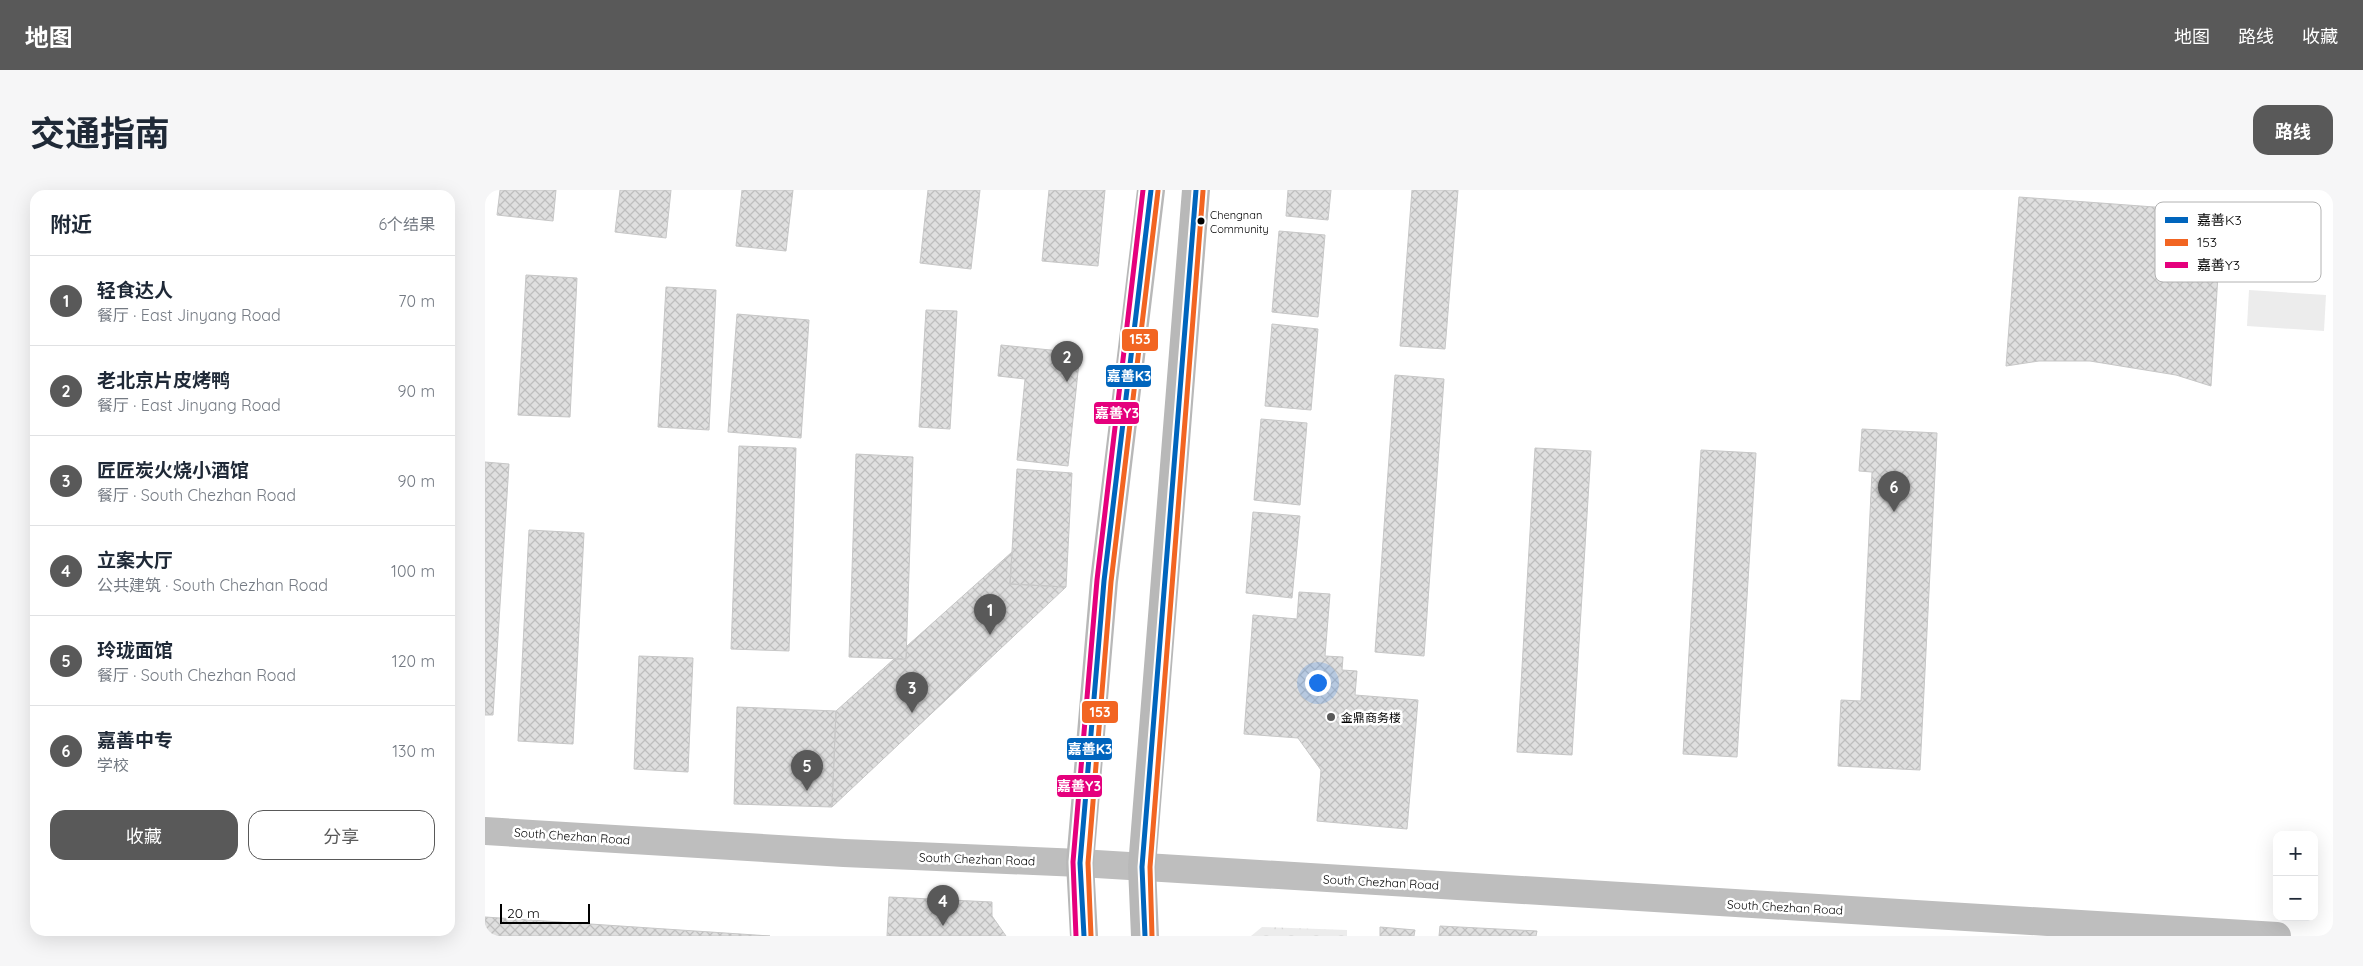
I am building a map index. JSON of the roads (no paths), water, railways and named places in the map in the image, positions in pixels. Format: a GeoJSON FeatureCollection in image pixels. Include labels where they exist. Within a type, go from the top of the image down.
{"type":"FeatureCollection","features":[{"type":"Feature","properties":{"kind":"main road"},"geometry":{"type":"LineString","coordinates":[[1084,936],[1080,863],[1104,581],[1151,190]]}},
{"type":"Feature","properties":{"kind":"main road"},"geometry":{"type":"LineString","coordinates":[[1145,936],[1142,867],[1196,190]]}},
{"type":"Feature","properties":{"kind":"street","name":"South Chezhan Road"},"geometry":{"type":"LineString","coordinates":[[485,831],[844,853],[1080,863],[2277,936]]}},
{"type":"Feature","properties":{"kind":"place","name":"Chengnan Community"},"geometry":{"type":"Point","coordinates":[1201,221]}},
{"type":"Feature","properties":{"kind":"place","name":"老北京片皮烤鸭"},"geometry":{"type":"Point","coordinates":[1067,382]}},
{"type":"Feature","properties":{"kind":"place","name":"嘉善中专"},"geometry":{"type":"Point","coordinates":[1894,512]}},
{"type":"Feature","properties":{"kind":"place","name":"轻食达人"},"geometry":{"type":"Point","coordinates":[990,635]}},
{"type":"Feature","properties":{"kind":"place","name":"匠匠炭火烧小酒馆"},"geometry":{"type":"Point","coordinates":[912,713]}},
{"type":"Feature","properties":{"kind":"place","name":"金鼎商务楼"},"geometry":{"type":"Point","coordinates":[1331,717]}},
{"type":"Feature","properties":{"kind":"place","name":"玲珑面馆"},"geometry":{"type":"Point","coordinates":[807,791]}},
{"type":"Feature","properties":{"kind":"place","name":"立案大厅"},"geometry":{"type":"Point","coordinates":[943,926]}}]}
